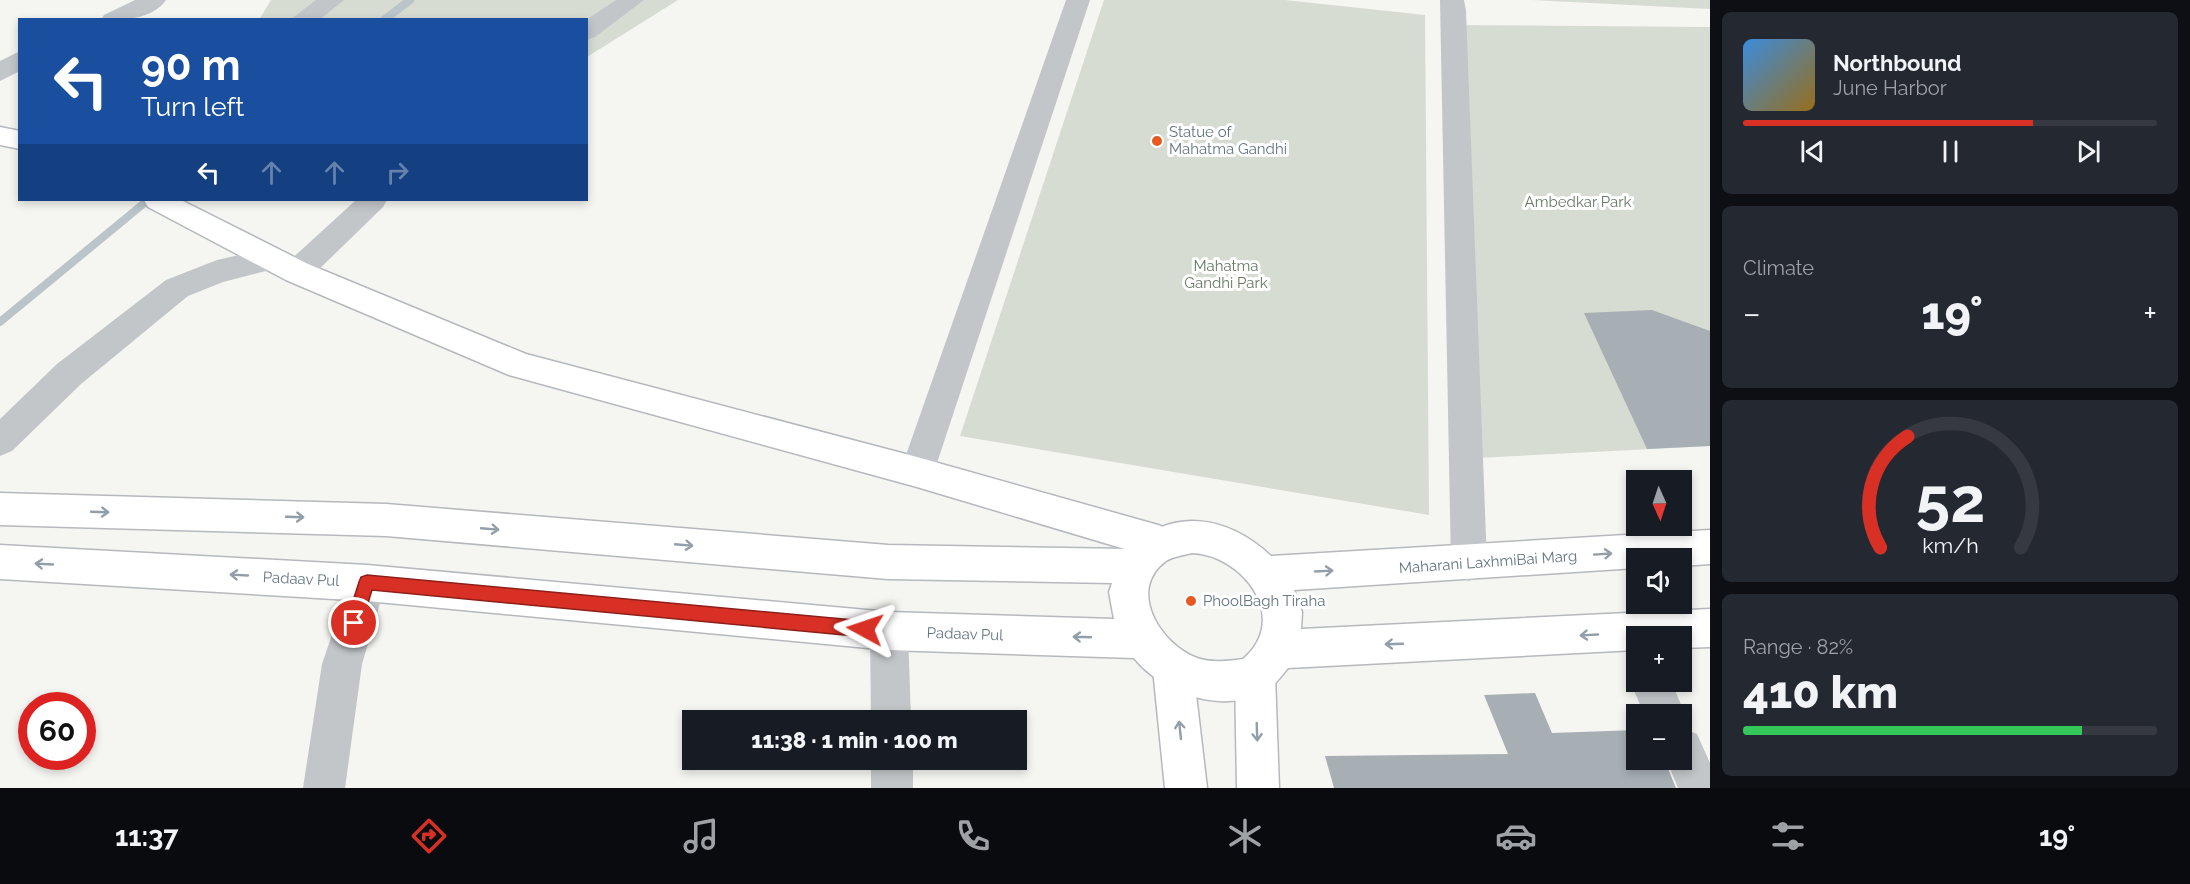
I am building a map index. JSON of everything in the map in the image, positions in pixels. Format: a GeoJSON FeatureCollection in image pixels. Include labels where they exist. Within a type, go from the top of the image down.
{"type":"FeatureCollection","features":[{"type":"Feature","properties":{"kind":"main road"},"geometry":{"type":"LineString","coordinates":[[0,136],[18,140]]}},
{"type":"Feature","properties":{"kind":"main road"},"geometry":{"type":"LineString","coordinates":[[160,201],[276,262],[520,366],[917,471],[1146,554]]}},
{"type":"Feature","properties":{"kind":"main road"},"geometry":{"type":"LineString","coordinates":[[0,509],[386,520],[888,562],[1146,554],[1195,535],[1234,547],[1266,574],[1283,611],[1267,662],[1258,788]]}},
{"type":"Feature","properties":{"kind":"main road","name":"Maharani LaxhmiBai Marg"},"geometry":{"type":"LineString","coordinates":[[1266,574],[1469,564],[1710,546]]}},
{"type":"Feature","properties":{"kind":"main road"},"geometry":{"type":"LineString","coordinates":[[1146,554],[1127,601],[1141,639],[1173,669],[1215,683],[1267,662],[1626,643]]}},
{"type":"Feature","properties":{"kind":"main road","name":"Padaav Pul"},"geometry":{"type":"LineString","coordinates":[[0,562],[367,582],[889,631],[1141,639]]}},
{"type":"Feature","properties":{"kind":"main road"},"geometry":{"type":"LineString","coordinates":[[1692,631],[1710,628]]}},
{"type":"Feature","properties":{"kind":"main road"},"geometry":{"type":"LineString","coordinates":[[1173,669],[1186,788]]}},
{"type":"Feature","properties":{"kind":"street"},"geometry":{"type":"LineString","coordinates":[[117,18],[154,0]]}},
{"type":"Feature","properties":{"kind":"street"},"geometry":{"type":"LineString","coordinates":[[305,18],[332,0]]}},
{"type":"Feature","properties":{"kind":"street"},"geometry":{"type":"LineString","coordinates":[[588,31],[632,0]]}},
{"type":"Feature","properties":{"kind":"street"},"geometry":{"type":"LineString","coordinates":[[917,471],[1078,0]]}},
{"type":"Feature","properties":{"kind":"street"},"geometry":{"type":"LineString","coordinates":[[1452,0],[1455,35],[1469,564]]}},
{"type":"Feature","properties":{"kind":"street"},"geometry":{"type":"LineString","coordinates":[[0,73],[18,60]]}},
{"type":"Feature","properties":{"kind":"street"},"geometry":{"type":"LineString","coordinates":[[0,441],[69,374],[177,288],[217,272],[276,262],[371,201]]}},
{"type":"Feature","properties":{"kind":"street"},"geometry":{"type":"LineString","coordinates":[[324,788],[342,664],[367,582]]}},
{"type":"Feature","properties":{"kind":"street"},"geometry":{"type":"LineString","coordinates":[[889,631],[891,710]]}},
{"type":"Feature","properties":{"kind":"street"},"geometry":{"type":"LineString","coordinates":[[891,770],[892,788]]}},
{"type":"Feature","properties":{"kind":"street"},"geometry":{"type":"LineString","coordinates":[[1692,770],[1700,788]]}},
{"type":"Feature","properties":{"kind":"green space"},"geometry":{"type":"Polygon","coordinates":[[[271,0],[678,0],[588,56],[588,18],[260,18],[271,0]]]}},
{"type":"Feature","properties":{"kind":"green space","name":"Mahatma Gandhi Park"},"geometry":{"type":"Polygon","coordinates":[[[1104,0],[1285,0],[1425,15],[1429,515],[960,436],[1104,0]]]}},
{"type":"Feature","properties":{"kind":"green space"},"geometry":{"type":"Polygon","coordinates":[[[1532,0],[1710,0],[1710,9],[1532,0]]]}},
{"type":"Feature","properties":{"kind":"green space","name":"Ambedkar Park"},"geometry":{"type":"Polygon","coordinates":[[[1447,25],[1710,27],[1710,446],[1457,459],[1447,25]]]}},
{"type":"Feature","properties":{"kind":"building"},"geometry":{"type":"Polygon","coordinates":[[[1652,310],[1710,331],[1710,446],[1647,449],[1584,313],[1652,310]]]}},
{"type":"Feature","properties":{"kind":"building"},"geometry":{"type":"Polygon","coordinates":[[[1535,693],[1552,733],[1626,730],[1626,770],[1669,770],[1676,788],[1334,788],[1325,756],[1508,754],[1484,695],[1535,693]]]}},
{"type":"Feature","properties":{"kind":"waterway"},"geometry":{"type":"LineString","coordinates":[[387,18],[410,0]]}},
{"type":"Feature","properties":{"kind":"waterway"},"geometry":{"type":"LineString","coordinates":[[0,322],[147,201]]}},
{"type":"Feature","properties":{"kind":"place","name":"Statue of Mahatma Gandhi"},"geometry":{"type":"Point","coordinates":[1157,141]}},
{"type":"Feature","properties":{"kind":"place","name":"PhoolBagh Tiraha"},"geometry":{"type":"Point","coordinates":[1191,601]}},
{"type":"Feature","properties":{"kind":"route"},"geometry":{"type":"LineString","coordinates":[[354,623],[367,582],[865,629]]}}]}
